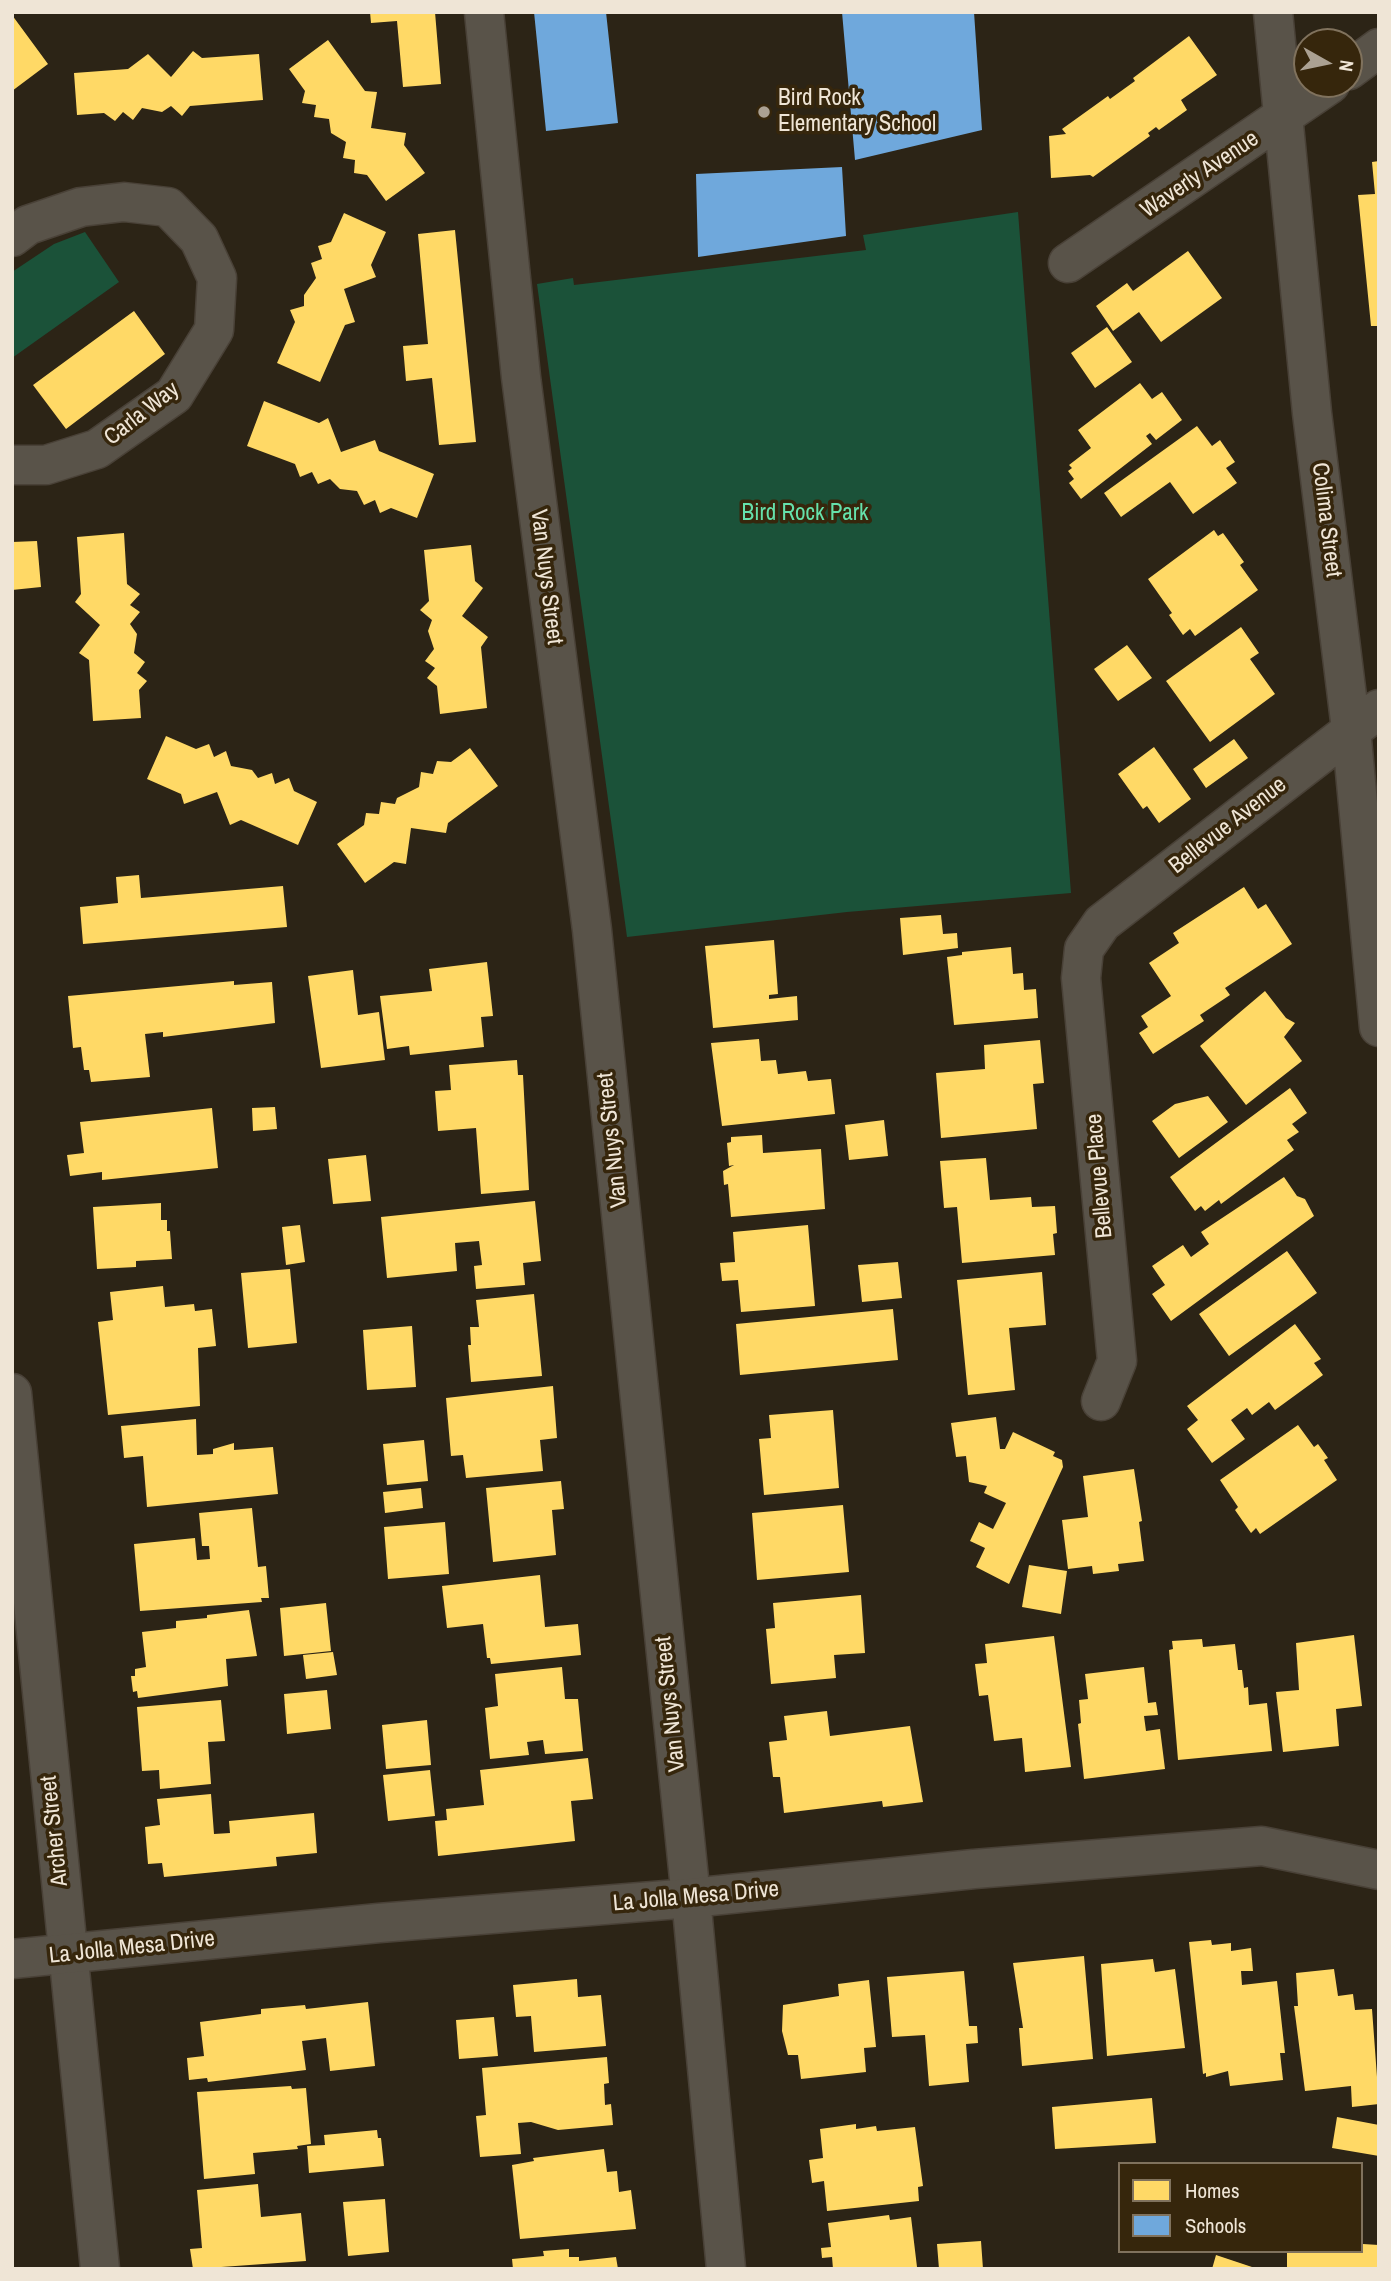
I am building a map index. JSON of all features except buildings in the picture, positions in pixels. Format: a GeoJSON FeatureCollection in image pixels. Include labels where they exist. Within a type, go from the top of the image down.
{"type":"FeatureCollection","features":[{"type":"Feature","properties":{"kind":"street","name":"Van Nuys Street"},"geometry":{"type":"LineString","coordinates":[[484,12],[521,377],[592,930],[691,1898],[726,2269]]}},
{"type":"Feature","properties":{"kind":"street","name":"Colima Street"},"geometry":{"type":"LineString","coordinates":[[1273,12],[1312,413],[1365,719],[1379,1027]]}},
{"type":"Feature","properties":{"kind":"street"},"geometry":{"type":"LineString","coordinates":[[1363,60],[1379,48]]}},
{"type":"Feature","properties":{"kind":"street","name":"Waverly Avenue"},"geometry":{"type":"LineString","coordinates":[[1068,263],[1312,98]]}},
{"type":"Feature","properties":{"kind":"street","name":"Carla Way"},"geometry":{"type":"LineString","coordinates":[[12,465],[46,465],[97,449],[174,395],[214,330],[217,278],[199,239],[168,207],[124,202],[81,207],[18,222]]}},
{"type":"Feature","properties":{"kind":"street","name":"Bellevue Avenue"},"geometry":{"type":"LineString","coordinates":[[1084,949],[1102,923],[1365,719]]}},
{"type":"Feature","properties":{"kind":"street","name":"Bellevue Place"},"geometry":{"type":"LineString","coordinates":[[1084,949],[1081,978],[1117,1361],[1101,1401]]}},
{"type":"Feature","properties":{"kind":"street","name":"Archer Street"},"geometry":{"type":"LineString","coordinates":[[12,1393],[100,2269]]}},
{"type":"Feature","properties":{"kind":"street","name":"La Jolla Mesa Drive"},"geometry":{"type":"LineString","coordinates":[[12,1959],[379,1923],[691,1898],[974,1868],[1262,1846],[1379,1870]]}},
{"type":"Feature","properties":{"kind":"green space","name":"Bird Rock Park"},"geometry":{"type":"Polygon","coordinates":[[[1018,212],[1071,893],[847,912],[627,937],[537,284],[573,278],[574,285],[866,250],[863,235],[1018,212]]]}},
{"type":"Feature","properties":{"kind":"green space"},"geometry":{"type":"Polygon","coordinates":[[[85,232],[119,282],[12,358],[12,272],[54,244],[85,232]]]}},
{"type":"Feature","properties":{"kind":"place","name":"Bird Rock Elementary School"},"geometry":{"type":"Point","coordinates":[764,112]}}]}
